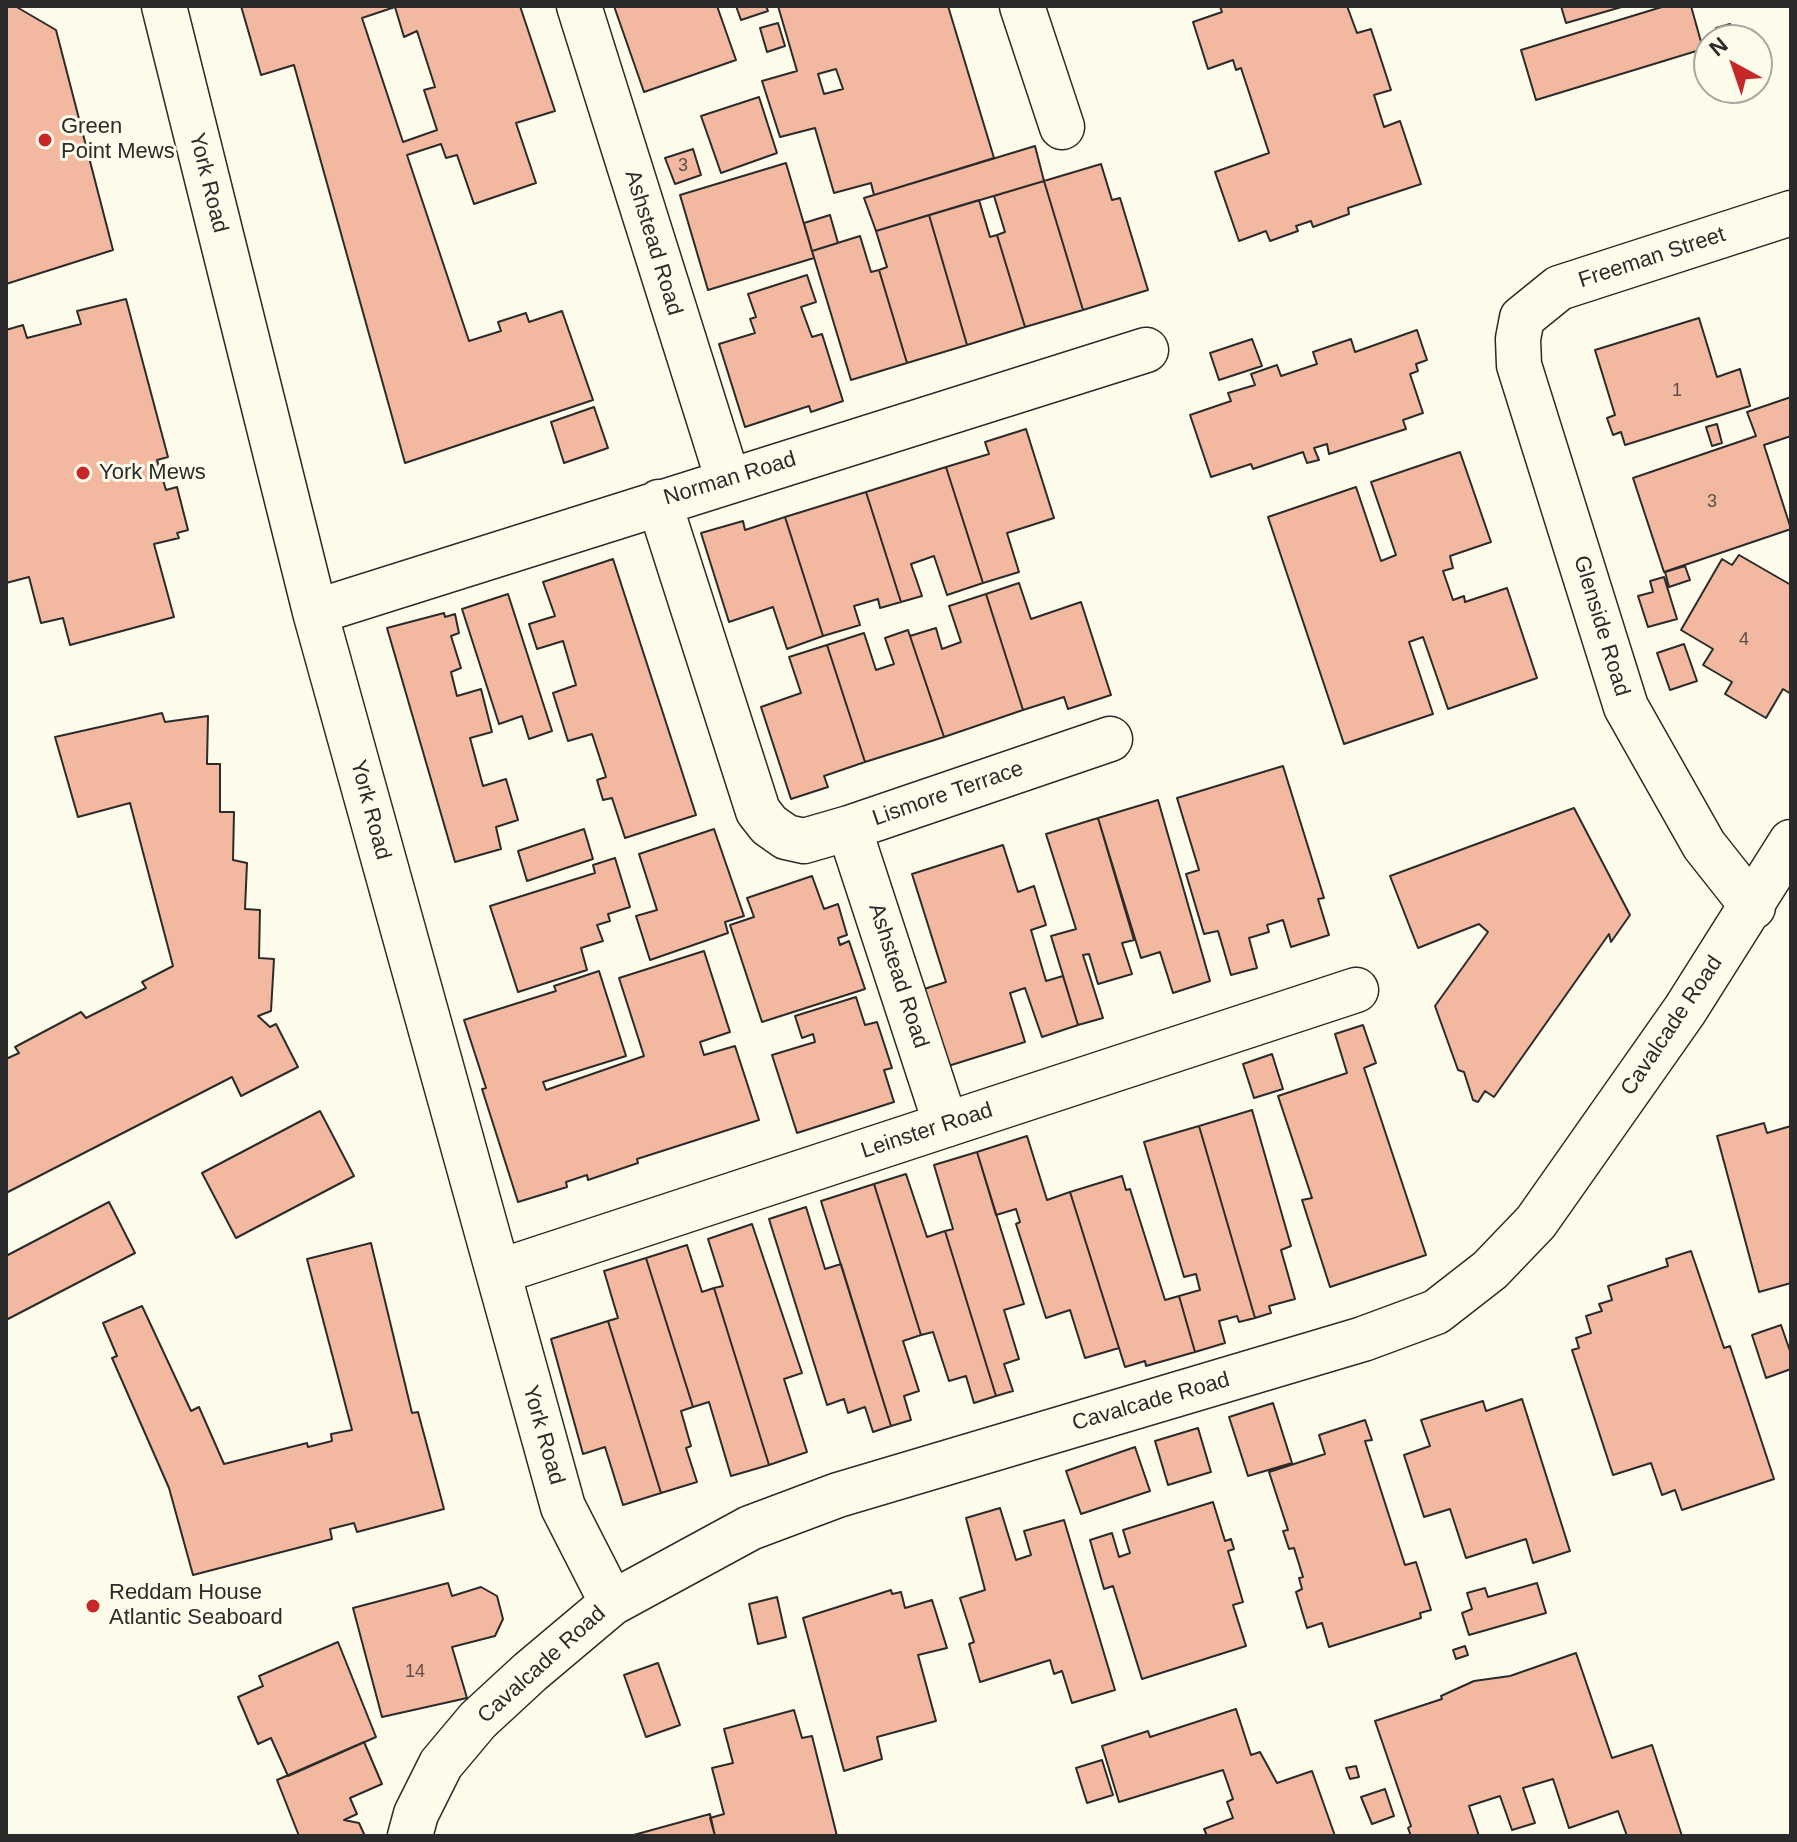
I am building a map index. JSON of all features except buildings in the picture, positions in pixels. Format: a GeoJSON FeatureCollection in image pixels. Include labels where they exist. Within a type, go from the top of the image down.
{"type":"FeatureCollection","features":[{"type":"Feature","properties":{"kind":"street","name":"York Road"},"geometry":{"type":"LineString","coordinates":[[164,6],[315,612],[563,1507],[612,1603]]}},
{"type":"Feature","properties":{"kind":"street","name":"Ashstead Road"},"geometry":{"type":"LineString","coordinates":[[579,6],[728,480]]}},
{"type":"Feature","properties":{"kind":"street"},"geometry":{"type":"LineString","coordinates":[[1022,6],[1062,127]]}},
{"type":"Feature","properties":{"kind":"street","name":"Freeman Street"},"geometry":{"type":"LineString","coordinates":[[1522,318],[1559,288],[1791,213]]}},
{"type":"Feature","properties":{"kind":"street","name":"Glenside Road"},"geometry":{"type":"LineString","coordinates":[[1522,318],[1518,339],[1519,365],[1626,707],[1704,845],[1753,907]]}},
{"type":"Feature","properties":{"kind":"street","name":"Norman Road"},"geometry":{"type":"LineString","coordinates":[[315,612],[1146,350]]}},
{"type":"Feature","properties":{"kind":"street","name":"Lismore Terrace"},"geometry":{"type":"LineString","coordinates":[[659,502],[758,811],[769,825],[786,837],[804,841],[849,828],[1110,739]]}},
{"type":"Feature","properties":{"kind":"street","name":"Ashstead Road"},"geometry":{"type":"LineString","coordinates":[[849,828],[946,1125]]}},
{"type":"Feature","properties":{"kind":"street","name":"Cavalcade Road"},"geometry":{"type":"LineString","coordinates":[[410,1836],[416,1814],[441,1764],[478,1720],[612,1603],[750,1528],[838,1495],[1363,1339],[1436,1312],[1490,1270],[1536,1222],[1685,1010],[1753,907],[1791,842]]}},
{"type":"Feature","properties":{"kind":"street","name":"Leinster Road"},"geometry":{"type":"LineString","coordinates":[[498,1272],[1356,990]]}},
{"type":"Feature","properties":{"kind":"place","name":"Green Point Mews"},"geometry":{"type":"Point","coordinates":[45,140]}},
{"type":"Feature","properties":{"kind":"place","name":"York Mews"},"geometry":{"type":"Point","coordinates":[83,473]}},
{"type":"Feature","properties":{"kind":"place","name":"Reddam House Atlantic Seaboard"},"geometry":{"type":"Point","coordinates":[93,1606]}}]}
